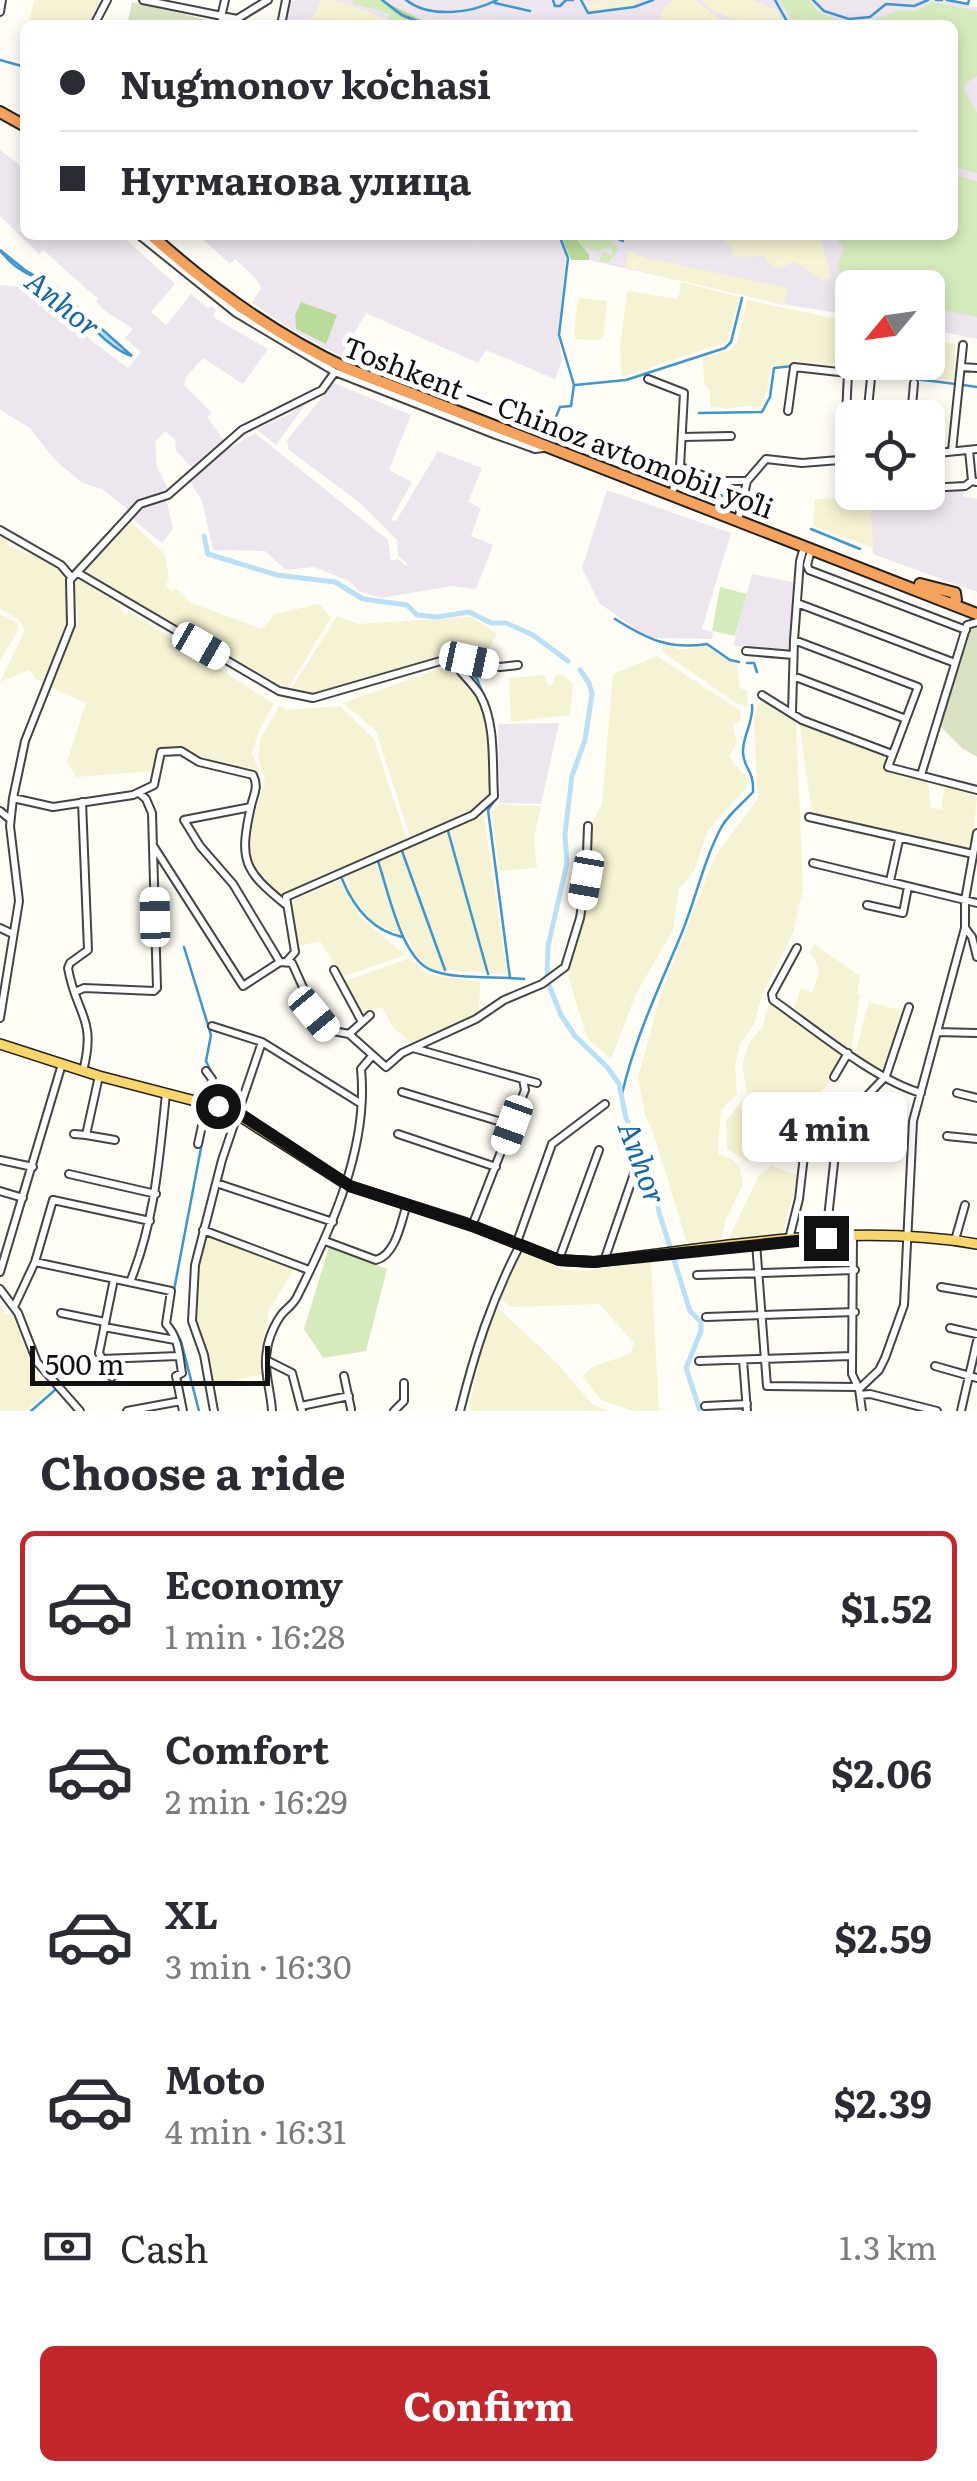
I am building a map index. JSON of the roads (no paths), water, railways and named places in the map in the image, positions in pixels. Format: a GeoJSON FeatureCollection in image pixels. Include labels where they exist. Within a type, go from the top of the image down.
{"type":"FeatureCollection","features":[{"type":"Feature","properties":{"kind":"highway","name":"Toshkent — Chinoz avtomobil yoʻli"},"geometry":{"type":"LineString","coordinates":[[160,240],[244,311],[334,367],[412,400],[672,490],[908,581],[954,593],[950,600]]}},
{"type":"Feature","properties":{"kind":"highway","name":"Toshkent — Chinoz avtomobil yoʻli"},"geometry":{"type":"LineString","coordinates":[[160,240],[220,287],[296,337],[356,368],[470,418],[977,611]]}},
{"type":"Feature","properties":{"kind":"main road"},"geometry":{"type":"LineString","coordinates":[[0,1044],[98,1076],[237,1112],[345,1184],[559,1260],[604,1260],[853,1236],[906,1234],[977,1244]]}},
{"type":"Feature","properties":{"kind":"street"},"geometry":{"type":"LineString","coordinates":[[0,12],[2,0]]}},
{"type":"Feature","properties":{"kind":"street"},"geometry":{"type":"LineString","coordinates":[[144,0],[242,18],[268,0]]}},
{"type":"Feature","properties":{"kind":"street"},"geometry":{"type":"LineString","coordinates":[[217,20],[225,0]]}},
{"type":"Feature","properties":{"kind":"street"},"geometry":{"type":"LineString","coordinates":[[219,16],[222,20]]}},
{"type":"Feature","properties":{"kind":"street"},"geometry":{"type":"LineString","coordinates":[[0,1018],[3,979],[20,896],[10,819],[13,798],[24,746],[71,627],[69,583],[140,504],[168,494],[242,430],[322,390],[334,367],[252,324],[145,240]]}},
{"type":"Feature","properties":{"kind":"street"},"geometry":{"type":"LineString","coordinates":[[952,451],[962,345]]}},
{"type":"Feature","properties":{"kind":"street"},"geometry":{"type":"LineString","coordinates":[[788,411],[794,367],[846,372],[849,400]]}},
{"type":"Feature","properties":{"kind":"street"},"geometry":{"type":"LineString","coordinates":[[961,367],[977,368]]}},
{"type":"Feature","properties":{"kind":"street"},"geometry":{"type":"LineString","coordinates":[[648,378],[684,393],[680,466],[672,490]]}},
{"type":"Feature","properties":{"kind":"street"},"geometry":{"type":"LineString","coordinates":[[912,400],[914,382]]}},
{"type":"Feature","properties":{"kind":"street"},"geometry":{"type":"LineString","coordinates":[[682,437],[731,436]]}},
{"type":"Feature","properties":{"kind":"street"},"geometry":{"type":"LineString","coordinates":[[945,452],[973,450],[974,481],[966,486],[945,487]]}},
{"type":"Feature","properties":{"kind":"street"},"geometry":{"type":"LineString","coordinates":[[740,516],[747,481],[766,459],[802,463],[835,460]]}},
{"type":"Feature","properties":{"kind":"street"},"geometry":{"type":"LineString","coordinates":[[680,466],[717,480],[747,481]]}},
{"type":"Feature","properties":{"kind":"street"},"geometry":{"type":"LineString","coordinates":[[0,530],[279,691],[313,698],[451,658],[500,667],[518,665]]}},
{"type":"Feature","properties":{"kind":"street"},"geometry":{"type":"LineString","coordinates":[[792,713],[800,561],[808,547]]}},
{"type":"Feature","properties":{"kind":"street"},"geometry":{"type":"LineString","coordinates":[[808,547],[806,566],[810,570],[966,630]]}},
{"type":"Feature","properties":{"kind":"street"},"geometry":{"type":"LineString","coordinates":[[797,603],[955,663]]}},
{"type":"Feature","properties":{"kind":"street"},"geometry":{"type":"LineString","coordinates":[[921,775],[967,626],[977,622]]}},
{"type":"Feature","properties":{"kind":"street"},"geometry":{"type":"LineString","coordinates":[[794,640],[918,687],[889,768],[977,790]]}},
{"type":"Feature","properties":{"kind":"street"},"geometry":{"type":"LineString","coordinates":[[746,651],[793,654]]}},
{"type":"Feature","properties":{"kind":"street"},"geometry":{"type":"LineString","coordinates":[[154,846],[243,986],[284,961],[295,952],[286,897],[473,815],[494,796],[491,733],[485,708],[451,658]]}},
{"type":"Feature","properties":{"kind":"street"},"geometry":{"type":"LineString","coordinates":[[792,676],[906,719]]}},
{"type":"Feature","properties":{"kind":"street"},"geometry":{"type":"LineString","coordinates":[[762,694],[792,713],[892,754]]}},
{"type":"Feature","properties":{"kind":"street"},"geometry":{"type":"LineString","coordinates":[[13,798],[54,807],[138,792],[155,783],[160,752],[181,751],[199,762],[255,776],[246,863],[258,882],[286,905]]}},
{"type":"Feature","properties":{"kind":"street"},"geometry":{"type":"LineString","coordinates":[[75,992],[84,988],[157,988],[151,808],[138,792]]}},
{"type":"Feature","properties":{"kind":"street"},"geometry":{"type":"LineString","coordinates":[[82,802],[88,950],[68,966],[88,1024],[89,1046],[83,1071]]}},
{"type":"Feature","properties":{"kind":"street"},"geometry":{"type":"LineString","coordinates":[[251,806],[184,820],[284,961],[292,963],[314,1014],[328,1030],[349,1034],[386,1068],[412,1048],[542,984],[566,967],[586,880],[588,826]]}},
{"type":"Feature","properties":{"kind":"street"},"geometry":{"type":"LineString","coordinates":[[0,811],[10,819]]}},
{"type":"Feature","properties":{"kind":"street"},"geometry":{"type":"LineString","coordinates":[[810,817],[973,854]]}},
{"type":"Feature","properties":{"kind":"street"},"geometry":{"type":"LineString","coordinates":[[858,1390],[878,1370],[894,1340],[904,1305],[912,1122],[965,928],[965,900],[977,833]]}},
{"type":"Feature","properties":{"kind":"street"},"geometry":{"type":"LineString","coordinates":[[890,881],[899,840]]}},
{"type":"Feature","properties":{"kind":"street"},"geometry":{"type":"LineString","coordinates":[[812,862],[977,904]]}},
{"type":"Feature","properties":{"kind":"street"},"geometry":{"type":"LineString","coordinates":[[867,905],[903,913],[908,887]]}},
{"type":"Feature","properties":{"kind":"street"},"geometry":{"type":"LineString","coordinates":[[0,928],[14,934]]}},
{"type":"Feature","properties":{"kind":"street"},"geometry":{"type":"LineString","coordinates":[[965,928],[975,937],[977,957]]}},
{"type":"Feature","properties":{"kind":"street"},"geometry":{"type":"LineString","coordinates":[[798,948],[772,994],[774,1000],[848,1053],[920,1093]]}},
{"type":"Feature","properties":{"kind":"street"},"geometry":{"type":"LineString","coordinates":[[334,970],[362,1022]]}},
{"type":"Feature","properties":{"kind":"street"},"geometry":{"type":"LineString","coordinates":[[826,1238],[837,1136],[842,1122],[886,1076],[909,1007]]}},
{"type":"Feature","properties":{"kind":"street"},"geometry":{"type":"LineString","coordinates":[[349,1034],[370,1015]]}},
{"type":"Feature","properties":{"kind":"street"},"geometry":{"type":"LineString","coordinates":[[212,1026],[262,1042],[362,1104]]}},
{"type":"Feature","properties":{"kind":"street"},"geometry":{"type":"LineString","coordinates":[[937,1032],[977,1033]]}},
{"type":"Feature","properties":{"kind":"street"},"geometry":{"type":"LineString","coordinates":[[214,1411],[204,1355],[192,1321],[195,1265],[237,1112],[262,1042]]}},
{"type":"Feature","properties":{"kind":"street"},"geometry":{"type":"LineString","coordinates":[[412,1048],[537,1083]]}},
{"type":"Feature","properties":{"kind":"street"},"geometry":{"type":"LineString","coordinates":[[834,1078],[848,1053]]}},
{"type":"Feature","properties":{"kind":"street"},"geometry":{"type":"LineString","coordinates":[[272,1411],[266,1360],[269,1342],[282,1314],[295,1302],[332,1222],[345,1184],[362,1104],[361,1069],[372,1056]]}},
{"type":"Feature","properties":{"kind":"street"},"geometry":{"type":"LineString","coordinates":[[0,1272],[62,1064]]}},
{"type":"Feature","properties":{"kind":"street"},"geometry":{"type":"LineString","coordinates":[[198,1144],[210,1104],[212,1078],[206,1071]]}},
{"type":"Feature","properties":{"kind":"street"},"geometry":{"type":"LineString","coordinates":[[86,1136],[98,1076]]}},
{"type":"Feature","properties":{"kind":"street"},"geometry":{"type":"LineString","coordinates":[[472,1226],[525,1090],[523,1079]]}},
{"type":"Feature","properties":{"kind":"street"},"geometry":{"type":"LineString","coordinates":[[402,1092],[512,1125]]}},
{"type":"Feature","properties":{"kind":"street"},"geometry":{"type":"LineString","coordinates":[[957,1093],[977,1098]]}},
{"type":"Feature","properties":{"kind":"street"},"geometry":{"type":"LineString","coordinates":[[130,1282],[145,1246],[156,1194],[166,1094]]}},
{"type":"Feature","properties":{"kind":"street"},"geometry":{"type":"LineString","coordinates":[[460,1411],[467,1375],[492,1299],[518,1243],[552,1144],[605,1104]]}},
{"type":"Feature","properties":{"kind":"street"},"geometry":{"type":"LineString","coordinates":[[74,1134],[115,1140]]}},
{"type":"Feature","properties":{"kind":"street"},"geometry":{"type":"LineString","coordinates":[[398,1134],[496,1167]]}},
{"type":"Feature","properties":{"kind":"street"},"geometry":{"type":"LineString","coordinates":[[947,1136],[977,1139]]}},
{"type":"Feature","properties":{"kind":"street"},"geometry":{"type":"LineString","coordinates":[[789,1240],[806,1147]]}},
{"type":"Feature","properties":{"kind":"street"},"geometry":{"type":"LineString","coordinates":[[559,1260],[599,1150]]}},
{"type":"Feature","properties":{"kind":"street"},"geometry":{"type":"LineString","coordinates":[[0,1160],[33,1167]]}},
{"type":"Feature","properties":{"kind":"street"},"geometry":{"type":"LineString","coordinates":[[604,1260],[635,1171]]}},
{"type":"Feature","properties":{"kind":"street"},"geometry":{"type":"LineString","coordinates":[[69,1174],[156,1194]]}},
{"type":"Feature","properties":{"kind":"street"},"geometry":{"type":"LineString","coordinates":[[216,1184],[332,1222]]}},
{"type":"Feature","properties":{"kind":"street"},"geometry":{"type":"LineString","coordinates":[[0,1191],[23,1198]]}},
{"type":"Feature","properties":{"kind":"street"},"geometry":{"type":"LineString","coordinates":[[14,1307],[35,1262],[52,1200],[150,1221]]}},
{"type":"Feature","properties":{"kind":"street"},"geometry":{"type":"LineString","coordinates":[[325,1241],[376,1260],[384,1258],[390,1252],[406,1204]]}},
{"type":"Feature","properties":{"kind":"street"},"geometry":{"type":"LineString","coordinates":[[955,1240],[965,1205]]}},
{"type":"Feature","properties":{"kind":"street"},"geometry":{"type":"LineString","coordinates":[[203,1230],[310,1271]]}},
{"type":"Feature","properties":{"kind":"street"},"geometry":{"type":"LineString","coordinates":[[853,1236],[852,1374],[862,1411]]}},
{"type":"Feature","properties":{"kind":"street"},"geometry":{"type":"LineString","coordinates":[[756,1243],[766,1386],[858,1390],[937,1411]]}},
{"type":"Feature","properties":{"kind":"street"},"geometry":{"type":"LineString","coordinates":[[35,1262],[171,1291],[166,1324],[176,1340],[182,1373],[176,1376],[183,1411]]}},
{"type":"Feature","properties":{"kind":"street"},"geometry":{"type":"LineString","coordinates":[[698,1275],[855,1270]]}},
{"type":"Feature","properties":{"kind":"street"},"geometry":{"type":"LineString","coordinates":[[112,1377],[98,1354],[114,1279]]}},
{"type":"Feature","properties":{"kind":"street"},"geometry":{"type":"LineString","coordinates":[[942,1287],[977,1293]]}},
{"type":"Feature","properties":{"kind":"street"},"geometry":{"type":"LineString","coordinates":[[0,1289],[14,1307],[33,1357],[80,1411]]}},
{"type":"Feature","properties":{"kind":"street"},"geometry":{"type":"LineString","coordinates":[[706,1318],[854,1312]]}},
{"type":"Feature","properties":{"kind":"street"},"geometry":{"type":"LineString","coordinates":[[62,1314],[176,1340]]}},
{"type":"Feature","properties":{"kind":"street"},"geometry":{"type":"LineString","coordinates":[[950,1328],[977,1334]]}},
{"type":"Feature","properties":{"kind":"street"},"geometry":{"type":"LineString","coordinates":[[961,1411],[973,1378],[977,1341]]}},
{"type":"Feature","properties":{"kind":"street"},"geometry":{"type":"LineString","coordinates":[[102,1360],[178,1356]]}},
{"type":"Feature","properties":{"kind":"street"},"geometry":{"type":"LineString","coordinates":[[699,1361],[852,1356]]}},
{"type":"Feature","properties":{"kind":"street"},"geometry":{"type":"LineString","coordinates":[[266,1360],[292,1372],[301,1408],[349,1396]]}},
{"type":"Feature","properties":{"kind":"street"},"geometry":{"type":"LineString","coordinates":[[705,1406],[747,1408],[742,1360]]}},
{"type":"Feature","properties":{"kind":"street"},"geometry":{"type":"LineString","coordinates":[[934,1366],[973,1378]]}},
{"type":"Feature","properties":{"kind":"street"},"geometry":{"type":"LineString","coordinates":[[344,1376],[352,1409]]}},
{"type":"Feature","properties":{"kind":"street"},"geometry":{"type":"LineString","coordinates":[[394,1411],[404,1401],[404,1384]]}},
{"type":"Feature","properties":{"kind":"street"},"geometry":{"type":"LineString","coordinates":[[127,1411],[181,1401]]}},
{"type":"Feature","properties":{"kind":"water"},"geometry":{"type":"Polygon","coordinates":[[[0,250],[57,289],[132,356],[113,345],[48,285],[13,264],[0,250]]]}},
{"type":"Feature","properties":{"kind":"waterway"},"geometry":{"type":"LineString","coordinates":[[382,0],[414,20]]}},
{"type":"Feature","properties":{"kind":"waterway"},"geometry":{"type":"LineString","coordinates":[[406,0],[439,12],[476,8],[497,0]]}},
{"type":"Feature","properties":{"kind":"waterway"},"geometry":{"type":"LineString","coordinates":[[553,0],[555,6],[566,0]]}},
{"type":"Feature","properties":{"kind":"waterway"},"geometry":{"type":"LineString","coordinates":[[568,0],[573,0]]}},
{"type":"Feature","properties":{"kind":"waterway"},"geometry":{"type":"LineString","coordinates":[[581,0],[588,13],[634,7],[653,0]]}},
{"type":"Feature","properties":{"kind":"waterway"},"geometry":{"type":"LineString","coordinates":[[775,0],[786,20]]}},
{"type":"Feature","properties":{"kind":"waterway"},"geometry":{"type":"LineString","coordinates":[[813,0],[824,11],[849,19],[870,17],[886,4],[914,6],[928,0]]}},
{"type":"Feature","properties":{"kind":"waterway"},"geometry":{"type":"LineString","coordinates":[[936,0],[942,0]]}},
{"type":"Feature","properties":{"kind":"waterway"},"geometry":{"type":"LineString","coordinates":[[947,0],[968,4],[969,0]]}},
{"type":"Feature","properties":{"kind":"waterway"},"geometry":{"type":"LineString","coordinates":[[495,3],[530,11]]}},
{"type":"Feature","properties":{"kind":"waterway","name":"Anhor"},"geometry":{"type":"LineString","coordinates":[[0,60],[20,66]]}},
{"type":"Feature","properties":{"kind":"waterway"},"geometry":{"type":"LineString","coordinates":[[561,240],[568,258],[559,335],[574,385],[571,406],[560,407],[554,422],[582,448]]}},
{"type":"Feature","properties":{"kind":"waterway"},"geometry":{"type":"LineString","coordinates":[[575,385],[626,380],[725,348],[731,342],[742,298]]}},
{"type":"Feature","properties":{"kind":"waterway"},"geometry":{"type":"LineString","coordinates":[[699,413],[762,412],[770,397],[774,368],[793,366]]}},
{"type":"Feature","properties":{"kind":"waterway"},"geometry":{"type":"LineString","coordinates":[[923,380],[956,384]]}},
{"type":"Feature","properties":{"kind":"waterway"},"geometry":{"type":"LineString","coordinates":[[963,385],[977,387]]}},
{"type":"Feature","properties":{"kind":"waterway"},"geometry":{"type":"LineString","coordinates":[[683,481],[739,502]]}},
{"type":"Feature","properties":{"kind":"waterway"},"geometry":{"type":"LineString","coordinates":[[811,529],[860,549]]}},
{"type":"Feature","properties":{"kind":"waterway","name":"Anhor"},"geometry":{"type":"LineString","coordinates":[[204,536],[208,554],[277,575],[335,582],[363,599],[407,605],[417,615],[437,617],[469,612],[491,623],[506,623],[533,635],[568,661]]}},
{"type":"Feature","properties":{"kind":"waterway"},"geometry":{"type":"LineString","coordinates":[[615,619],[659,641],[707,644],[739,662]]}},
{"type":"Feature","properties":{"kind":"waterway"},"geometry":{"type":"LineString","coordinates":[[747,663],[754,663],[757,672]]}},
{"type":"Feature","properties":{"kind":"waterway"},"geometry":{"type":"LineString","coordinates":[[460,665],[477,679],[485,699]]}},
{"type":"Feature","properties":{"kind":"waterway","name":"Anhor"},"geometry":{"type":"LineString","coordinates":[[547,977],[548,946],[567,863],[565,834],[572,776],[585,740],[592,694],[580,670]]}},
{"type":"Feature","properties":{"kind":"waterway"},"geometry":{"type":"LineString","coordinates":[[622,1094],[639,1036],[715,840],[725,822],[753,792],[743,753],[752,705]]}},
{"type":"Feature","properties":{"kind":"waterway"},"geometry":{"type":"LineString","coordinates":[[493,726],[496,757]]}},
{"type":"Feature","properties":{"kind":"waterway"},"geometry":{"type":"LineString","coordinates":[[497,785],[497,797],[488,810],[510,978]]}},
{"type":"Feature","properties":{"kind":"waterway"},"geometry":{"type":"LineString","coordinates":[[448,831],[488,974]]}},
{"type":"Feature","properties":{"kind":"waterway"},"geometry":{"type":"LineString","coordinates":[[402,851],[445,970]]}},
{"type":"Feature","properties":{"kind":"waterway"},"geometry":{"type":"LineString","coordinates":[[378,861],[397,922],[411,952],[421,963],[452,975],[524,979]]}},
{"type":"Feature","properties":{"kind":"waterway"},"geometry":{"type":"LineString","coordinates":[[342,879],[364,916],[381,929],[402,937]]}},
{"type":"Feature","properties":{"kind":"waterway"},"geometry":{"type":"LineString","coordinates":[[184,947],[211,1035],[206,1061],[214,1078]]}},
{"type":"Feature","properties":{"kind":"waterway","name":"Anhor"},"geometry":{"type":"LineString","coordinates":[[549,985],[575,1036],[619,1084],[626,1118],[651,1169],[659,1212],[690,1311],[701,1322],[686,1368],[700,1411]]}},
{"type":"Feature","properties":{"kind":"waterway"},"geometry":{"type":"LineString","coordinates":[[174,1290],[208,1111]]}},
{"type":"Feature","properties":{"kind":"waterway"},"geometry":{"type":"LineString","coordinates":[[175,1330],[199,1411]]}},
{"type":"Feature","properties":{"kind":"waterway"},"geometry":{"type":"LineString","coordinates":[[31,1411],[55,1390]]}}]}
